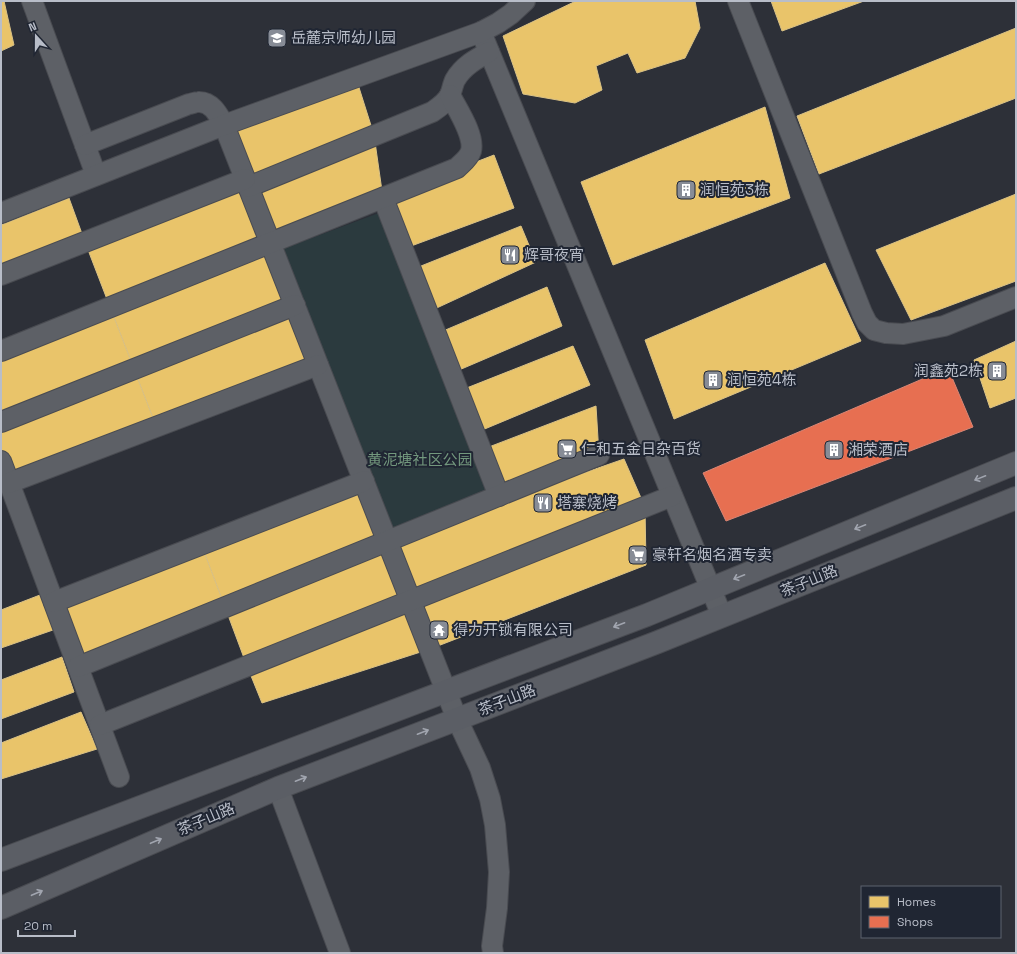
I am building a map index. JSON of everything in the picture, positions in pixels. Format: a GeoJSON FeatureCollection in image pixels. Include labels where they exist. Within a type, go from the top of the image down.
{"type":"FeatureCollection","features":[{"type":"Feature","properties":{"kind":"main road","name":"茶子山路"},"geometry":{"type":"LineString","coordinates":[[1,860],[647,614],[1016,463]]}},
{"type":"Feature","properties":{"kind":"main road","name":"茶子山路"},"geometry":{"type":"LineString","coordinates":[[1,908],[278,788],[722,616],[1016,498]]}},
{"type":"Feature","properties":{"kind":"street"},"geometry":{"type":"LineString","coordinates":[[32,1],[96,176]]}},
{"type":"Feature","properties":{"kind":"street"},"geometry":{"type":"LineString","coordinates":[[1,213],[224,126],[481,32],[507,17],[525,1]]}},
{"type":"Feature","properties":{"kind":"street"},"geometry":{"type":"LineString","coordinates":[[738,1],[867,323],[874,330],[886,333],[903,334],[944,326],[1016,296]]}},
{"type":"Feature","properties":{"kind":"street"},"geometry":{"type":"LineString","coordinates":[[481,32],[722,616]]}},
{"type":"Feature","properties":{"kind":"street"},"geometry":{"type":"LineString","coordinates":[[1,275],[432,112],[446,101],[455,80],[462,71],[471,63],[489,52]]}},
{"type":"Feature","properties":{"kind":"street"},"geometry":{"type":"LineString","coordinates":[[1,351],[457,168],[466,159],[471,151],[471,141],[469,131],[450,94]]}},
{"type":"Feature","properties":{"kind":"street"},"geometry":{"type":"LineString","coordinates":[[85,145],[189,104],[199,102],[209,105],[216,112],[224,126],[457,719],[480,768],[490,799],[495,825],[499,872],[497,908],[492,946],[493,953]]}},
{"type":"Feature","properties":{"kind":"street"},"geometry":{"type":"LineString","coordinates":[[383,198],[499,496]]}},
{"type":"Feature","properties":{"kind":"street"},"geometry":{"type":"LineString","coordinates":[[1,422],[295,306]]}},
{"type":"Feature","properties":{"kind":"street"},"geometry":{"type":"LineString","coordinates":[[9,483],[318,365]]}},
{"type":"Feature","properties":{"kind":"street"},"geometry":{"type":"LineString","coordinates":[[78,667],[599,455]]}},
{"type":"Feature","properties":{"kind":"street"},"geometry":{"type":"LineString","coordinates":[[1,461],[119,777]]}},
{"type":"Feature","properties":{"kind":"street"},"geometry":{"type":"LineString","coordinates":[[54,602],[364,481]]}},
{"type":"Feature","properties":{"kind":"street"},"geometry":{"type":"LineString","coordinates":[[100,726],[672,496]]}},
{"type":"Feature","properties":{"kind":"street"},"geometry":{"type":"LineString","coordinates":[[278,788],[340,953]]}},
{"type":"Feature","properties":{"kind":"green space","name":"黄泥塘社区公园"},"geometry":{"type":"Polygon","coordinates":[[[379,213],[492,492],[389,533],[282,249],[379,213]]]}},
{"type":"Feature","properties":{"kind":"building: Homes"},"geometry":{"type":"Polygon","coordinates":[[[1,1],[4,1],[14,45],[1,51],[1,1]]]}},
{"type":"Feature","properties":{"kind":"building: Homes"},"geometry":{"type":"Polygon","coordinates":[[[576,1],[695,1],[700,28],[685,58],[637,73],[628,53],[596,66],[602,90],[575,103],[523,94],[503,36],[576,1]]]}},
{"type":"Feature","properties":{"kind":"building: Homes"},"geometry":{"type":"Polygon","coordinates":[[[771,1],[864,1],[782,31],[771,1]]]}},
{"type":"Feature","properties":{"kind":"building: Homes"},"geometry":{"type":"Polygon","coordinates":[[[1016,28],[1016,98],[819,174],[797,116],[1016,28]]]}},
{"type":"Feature","properties":{"kind":"building: Homes"},"geometry":{"type":"Polygon","coordinates":[[[356,78],[374,135],[245,179],[224,125],[356,78]]]}},
{"type":"Feature","properties":{"kind":"building: Homes","name":"润恒苑3栋"},"geometry":{"type":"Polygon","coordinates":[[[765,107],[790,198],[613,265],[581,182],[765,107]]]}},
{"type":"Feature","properties":{"kind":"building: Homes"},"geometry":{"type":"Polygon","coordinates":[[[374,135],[383,198],[270,243],[248,187],[374,135]]]}},
{"type":"Feature","properties":{"kind":"building: Homes"},"geometry":{"type":"Polygon","coordinates":[[[494,155],[514,208],[403,249],[383,198],[494,155]]]}},
{"type":"Feature","properties":{"kind":"building: Homes"},"geometry":{"type":"Polygon","coordinates":[[[248,187],[270,243],[110,307],[85,242],[248,187]]]}},
{"type":"Feature","properties":{"kind":"building: Homes"},"geometry":{"type":"Polygon","coordinates":[[[1016,194],[1016,281],[911,320],[876,250],[1016,194]]]}},
{"type":"Feature","properties":{"kind":"building: Homes"},"geometry":{"type":"Polygon","coordinates":[[[69,198],[85,242],[1,275],[1,225],[69,198]]]}},
{"type":"Feature","properties":{"kind":"building: Homes"},"geometry":{"type":"Polygon","coordinates":[[[521,226],[536,262],[428,312],[411,270],[521,226]]]}},
{"type":"Feature","properties":{"kind":"building: Homes"},"geometry":{"type":"Polygon","coordinates":[[[270,243],[295,305],[134,369],[110,307],[270,243]]]}},
{"type":"Feature","properties":{"kind":"building: Homes","name":"润恒苑4栋"},"geometry":{"type":"Polygon","coordinates":[[[825,263],[861,341],[674,419],[645,340],[825,263]]]}},
{"type":"Feature","properties":{"kind":"building: Homes"},"geometry":{"type":"Polygon","coordinates":[[[547,287],[562,326],[452,373],[436,334],[547,287]]]}},
{"type":"Feature","properties":{"kind":"building: Homes"},"geometry":{"type":"Polygon","coordinates":[[[295,305],[318,365],[156,426],[134,369],[295,305]]]}},
{"type":"Feature","properties":{"kind":"building: Homes"},"geometry":{"type":"Polygon","coordinates":[[[110,307],[134,369],[1,422],[1,351],[110,307]]]}},
{"type":"Feature","properties":{"kind":"building: Homes","name":"润鑫苑2栋"},"geometry":{"type":"Polygon","coordinates":[[[1016,341],[1016,398],[990,408],[974,360],[1016,341]]]}},
{"type":"Feature","properties":{"kind":"building: Homes"},"geometry":{"type":"Polygon","coordinates":[[[573,346],[590,385],[475,433],[459,391],[573,346]]]}},
{"type":"Feature","properties":{"kind":"building: Homes"},"geometry":{"type":"Polygon","coordinates":[[[134,369],[156,426],[9,483],[1,461],[1,422],[134,369]]]}},
{"type":"Feature","properties":{"kind":"building: Homes"},"geometry":{"type":"Polygon","coordinates":[[[596,406],[599,455],[499,496],[481,450],[596,406]]]}},
{"type":"Feature","properties":{"kind":"building: Homes"},"geometry":{"type":"Polygon","coordinates":[[[624,459],[645,507],[411,601],[387,541],[624,459]]]}},
{"type":"Feature","properties":{"kind":"building: Homes"},"geometry":{"type":"Polygon","coordinates":[[[364,481],[387,541],[225,607],[201,544],[364,481]]]}},
{"type":"Feature","properties":{"kind":"building: Homes"},"geometry":{"type":"Polygon","coordinates":[[[645,507],[646,565],[430,649],[411,601],[645,507]]]}},
{"type":"Feature","properties":{"kind":"building: Homes"},"geometry":{"type":"Polygon","coordinates":[[[387,541],[411,601],[247,666],[225,607],[387,541]]]}},
{"type":"Feature","properties":{"kind":"building: Homes"},"geometry":{"type":"Polygon","coordinates":[[[201,544],[225,607],[78,667],[54,602],[201,544]]]}},
{"type":"Feature","properties":{"kind":"building: Homes"},"geometry":{"type":"Polygon","coordinates":[[[40,595],[53,630],[1,648],[1,610],[40,595]]]}},
{"type":"Feature","properties":{"kind":"building: Homes"},"geometry":{"type":"Polygon","coordinates":[[[411,601],[430,649],[262,703],[247,666],[411,601]]]}},
{"type":"Feature","properties":{"kind":"building: Homes"},"geometry":{"type":"Polygon","coordinates":[[[62,657],[74,692],[1,719],[1,680],[62,657]]]}},
{"type":"Feature","properties":{"kind":"building: Homes"},"geometry":{"type":"Polygon","coordinates":[[[81,712],[97,749],[1,779],[1,743],[81,712]]]}},
{"type":"Feature","properties":{"kind":"building: Shops","name":"湘荣酒店"},"geometry":{"type":"Polygon","coordinates":[[[948,368],[973,427],[726,521],[703,473],[948,368]]]}},
{"type":"Feature","properties":{"kind":"place","name":"岳麓京师幼儿园"},"geometry":{"type":"Point","coordinates":[277,38]}},
{"type":"Feature","properties":{"kind":"place","name":"润恒苑3栋"},"geometry":{"type":"Point","coordinates":[686,190]}},
{"type":"Feature","properties":{"kind":"place","name":"辉哥夜宵"},"geometry":{"type":"Point","coordinates":[510,255]}},
{"type":"Feature","properties":{"kind":"place","name":"润鑫苑2栋"},"geometry":{"type":"Point","coordinates":[997,371]}},
{"type":"Feature","properties":{"kind":"place","name":"润恒苑4栋"},"geometry":{"type":"Point","coordinates":[713,380]}},
{"type":"Feature","properties":{"kind":"place","name":"仁和五金日杂百货"},"geometry":{"type":"Point","coordinates":[567,449]}},
{"type":"Feature","properties":{"kind":"place","name":"湘荣酒店"},"geometry":{"type":"Point","coordinates":[834,450]}},
{"type":"Feature","properties":{"kind":"place","name":"塔寨烧烤"},"geometry":{"type":"Point","coordinates":[543,503]}},
{"type":"Feature","properties":{"kind":"place","name":"豪轩名烟名酒专卖"},"geometry":{"type":"Point","coordinates":[638,555]}},
{"type":"Feature","properties":{"kind":"place","name":"得力开锁有限公司"},"geometry":{"type":"Point","coordinates":[439,630]}}]}
